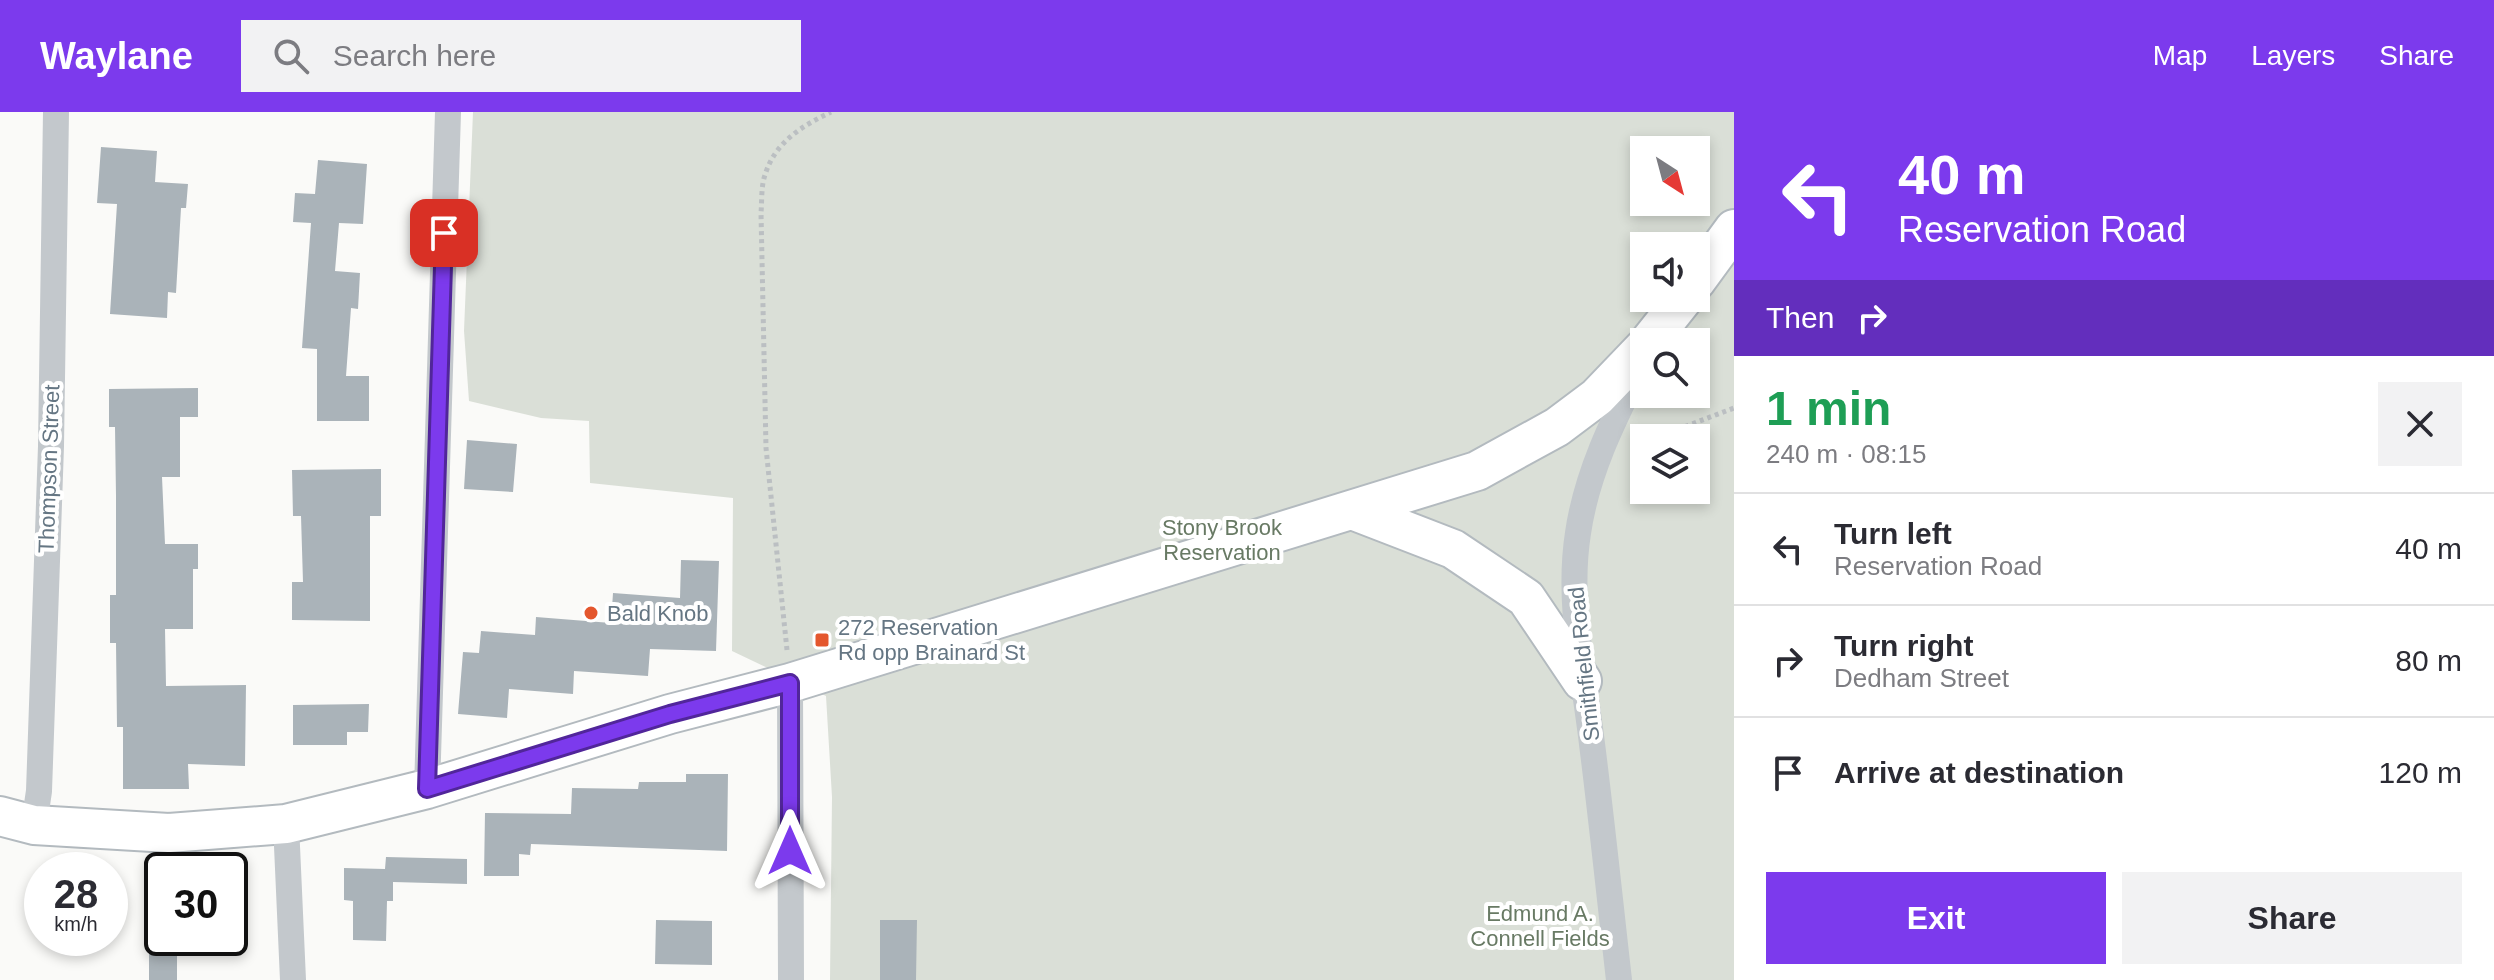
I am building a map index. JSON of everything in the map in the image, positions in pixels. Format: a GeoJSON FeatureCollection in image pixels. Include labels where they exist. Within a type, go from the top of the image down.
{"type":"FeatureCollection","features":[{"type":"Feature","properties":{"kind":"street","name":"Thompson Street"},"geometry":{"type":"LineString","coordinates":[[17,821],[39,791],[51,446],[56,112]]}},
{"type":"Feature","properties":{"kind":"street"},"geometry":{"type":"LineString","coordinates":[[427,789],[448,112]]}},
{"type":"Feature","properties":{"kind":"street"},"geometry":{"type":"LineString","coordinates":[[1710,262],[1734,229]]}},
{"type":"Feature","properties":{"kind":"street"},"geometry":{"type":"LineString","coordinates":[[17,821],[169,833],[286,824],[427,789],[670,714],[790,683],[1477,471],[1557,427],[1597,397],[1630,364]]}},
{"type":"Feature","properties":{"kind":"street","name":"Smithfield Road"},"geometry":{"type":"LineString","coordinates":[[1619,980],[1582,681],[1574,581],[1578,532],[1595,461],[1630,386]]}},
{"type":"Feature","properties":{"kind":"street"},"geometry":{"type":"LineString","coordinates":[[1352,510],[1453,549],[1526,598],[1582,681]]}},
{"type":"Feature","properties":{"kind":"street"},"geometry":{"type":"LineString","coordinates":[[790,683],[791,980]]}},
{"type":"Feature","properties":{"kind":"street"},"geometry":{"type":"LineString","coordinates":[[286,824],[293,980]]}},
{"type":"Feature","properties":{"kind":"path"},"geometry":{"type":"LineString","coordinates":[[790,683],[766,448],[761,213],[765,175],[783,145],[794,130],[831,112]]}},
{"type":"Feature","properties":{"kind":"path"},"geometry":{"type":"LineString","coordinates":[[1692,424],[1734,408]]}},
{"type":"Feature","properties":{"kind":"green space","name":"Stony Brook Reservation"},"geometry":{"type":"Polygon","coordinates":[[[473,112],[1734,112],[1734,980],[830,980],[832,797],[826,696],[732,651],[733,498],[590,483],[589,421],[541,418],[469,401],[464,331],[473,112]]]}},
{"type":"Feature","properties":{"kind":"building"},"geometry":{"type":"Polygon","coordinates":[[[101,147],[157,151],[155,182],[188,184],[186,208],[181,208],[176,293],[168,292],[167,318],[110,314],[117,204],[97,203],[101,147]]]}},
{"type":"Feature","properties":{"kind":"building"},"geometry":{"type":"Polygon","coordinates":[[[318,160],[367,164],[363,224],[339,223],[335,271],[360,273],[358,309],[351,308],[346,376],[369,376],[369,421],[317,421],[317,349],[302,348],[311,223],[293,222],[295,193],[315,194],[318,160]]]}},
{"type":"Feature","properties":{"kind":"building"},"geometry":{"type":"Polygon","coordinates":[[[198,388],[198,417],[180,417],[180,477],[162,477],[165,544],[198,544],[198,569],[193,569],[193,629],[165,629],[166,686],[246,685],[245,766],[188,764],[189,789],[123,789],[123,727],[117,727],[116,643],[110,643],[110,595],[116,595],[116,496],[115,427],[109,427],[109,389],[198,388]]]}},
{"type":"Feature","properties":{"kind":"building"},"geometry":{"type":"Polygon","coordinates":[[[467,440],[517,444],[513,492],[464,489],[467,440]]]}},
{"type":"Feature","properties":{"kind":"building"},"geometry":{"type":"Polygon","coordinates":[[[381,469],[381,516],[370,516],[370,621],[292,620],[292,582],[303,582],[301,516],[293,516],[292,470],[381,469]]]}},
{"type":"Feature","properties":{"kind":"building"},"geometry":{"type":"Polygon","coordinates":[[[681,560],[719,561],[716,651],[650,649],[648,676],[574,671],[573,694],[509,689],[507,718],[458,714],[463,652],[479,653],[481,631],[535,635],[536,617],[611,623],[613,593],[680,598],[681,560]]]}},
{"type":"Feature","properties":{"kind":"building"},"geometry":{"type":"Polygon","coordinates":[[[369,704],[368,732],[347,732],[347,745],[293,745],[293,705],[369,704]]]}},
{"type":"Feature","properties":{"kind":"building"},"geometry":{"type":"Polygon","coordinates":[[[686,774],[728,774],[727,851],[531,844],[530,855],[519,854],[519,876],[484,876],[485,813],[571,814],[572,788],[638,789],[639,782],[686,782],[686,774]]]}},
{"type":"Feature","properties":{"kind":"building"},"geometry":{"type":"Polygon","coordinates":[[[386,857],[467,859],[467,884],[393,882],[393,901],[387,901],[386,941],[353,940],[353,901],[344,900],[344,868],[385,869],[386,857]]]}},
{"type":"Feature","properties":{"kind":"building"},"geometry":{"type":"Polygon","coordinates":[[[656,920],[712,921],[712,965],[655,964],[656,920]]]}},
{"type":"Feature","properties":{"kind":"building"},"geometry":{"type":"Polygon","coordinates":[[[880,920],[917,920],[916,980],[880,980],[880,920]]]}},
{"type":"Feature","properties":{"kind":"building"},"geometry":{"type":"Polygon","coordinates":[[[149,956],[177,956],[177,980],[149,980],[149,956]]]}},
{"type":"Feature","properties":{"kind":"place","name":"Bald Knob"},"geometry":{"type":"Point","coordinates":[591,613]}},
{"type":"Feature","properties":{"kind":"place","name":"272 Reservation Rd opp Brainard St"},"geometry":{"type":"Point","coordinates":[822,640]}},
{"type":"Feature","properties":{"kind":"route"},"geometry":{"type":"LineString","coordinates":[[444,233],[427,789],[670,714],[790,683],[790,851]]}},
{"type":"Feature","properties":{"kind":"park label","name":"Edmund A. Connell Fields"},"geometry":{"type":"Point","coordinates":[1540,926]}}]}
